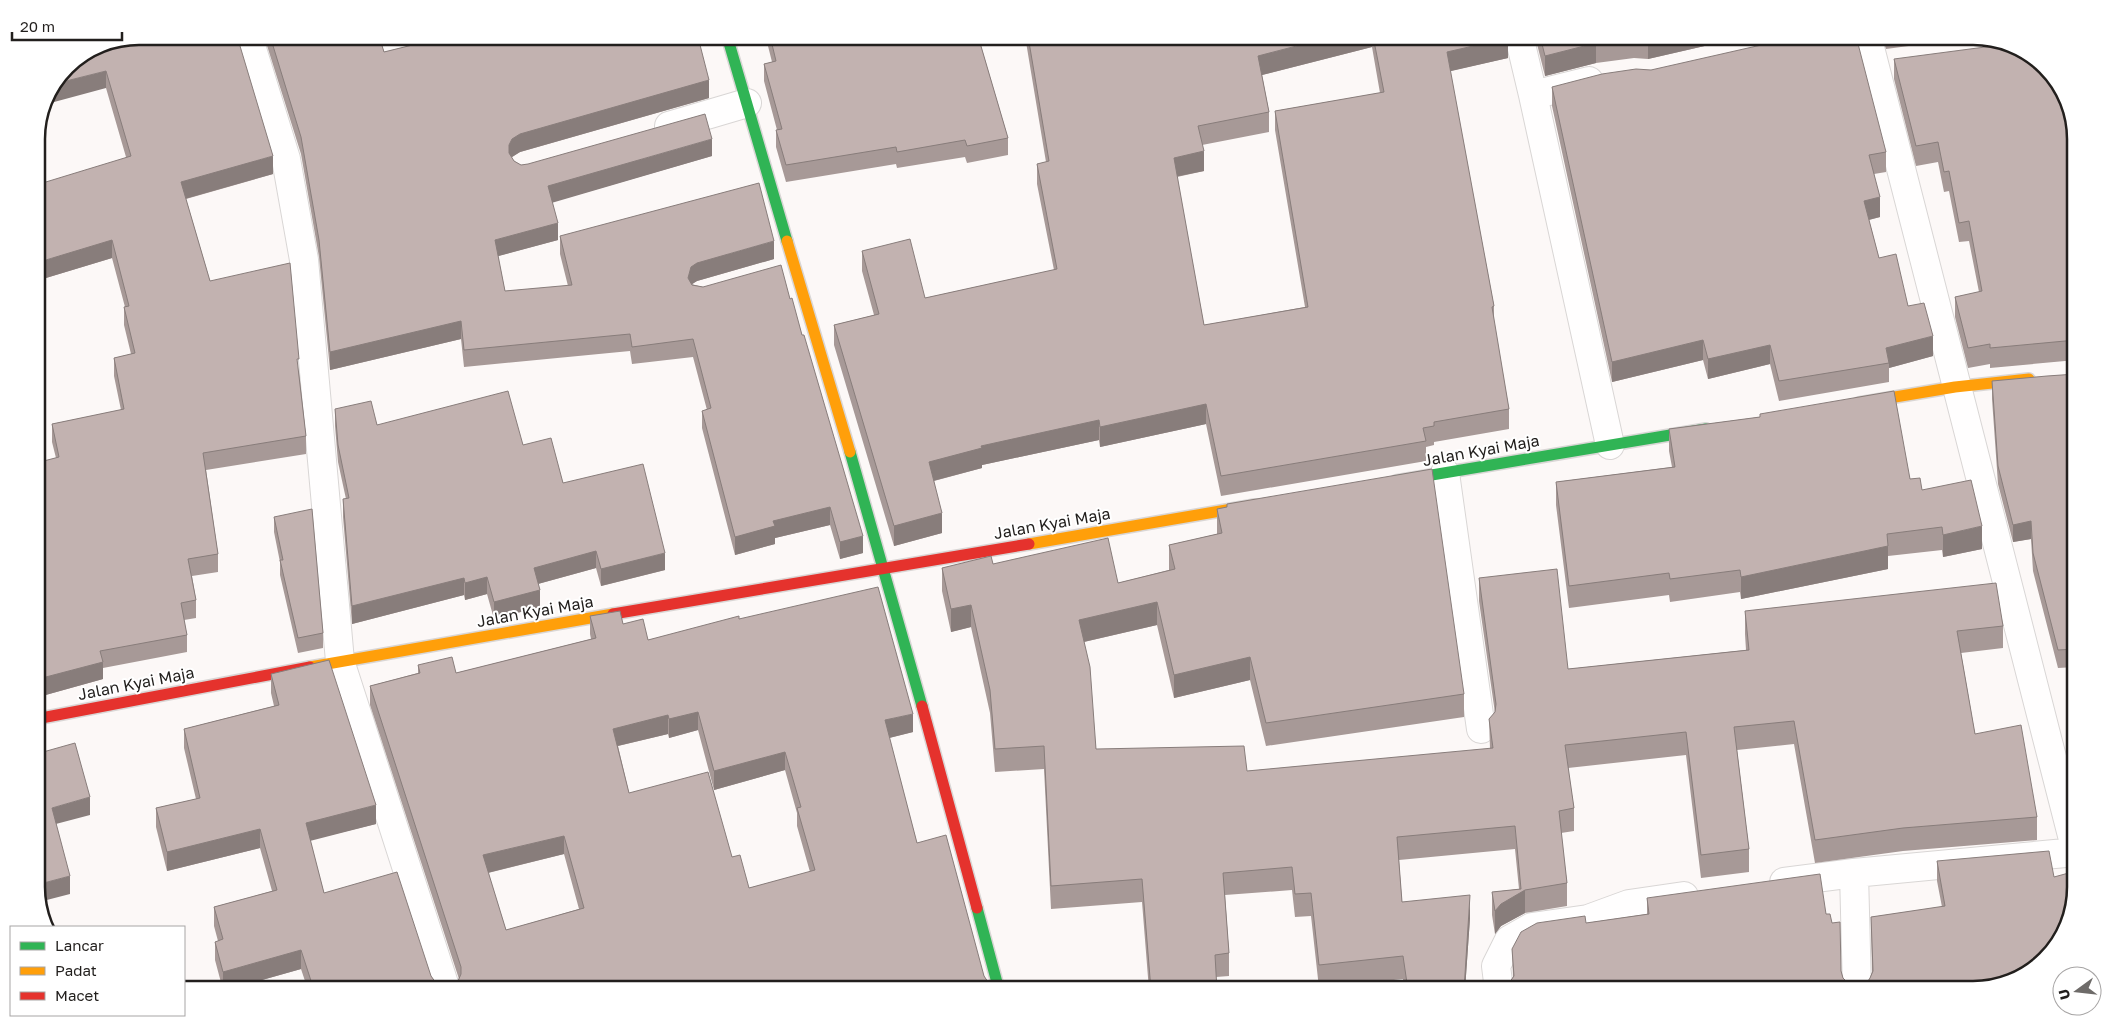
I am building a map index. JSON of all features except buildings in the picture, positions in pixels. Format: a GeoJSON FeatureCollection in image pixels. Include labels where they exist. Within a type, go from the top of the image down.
{"type":"FeatureCollection","features":[{"type":"Feature","properties":{"kind":"street"},"geometry":{"type":"LineString","coordinates":[[251,45],[286,159],[304,260],[340,661],[443,981]]}},
{"type":"Feature","properties":{"kind":"street"},"geometry":{"type":"LineString","coordinates":[[730,45],[884,568],[997,981]]}},
{"type":"Feature","properties":{"kind":"street"},"geometry":{"type":"LineString","coordinates":[[1522,45],[1610,445]]}},
{"type":"Feature","properties":{"kind":"street"},"geometry":{"type":"LineString","coordinates":[[1869,45],[1955,387],[2067,816]]}},
{"type":"Feature","properties":{"kind":"street"},"geometry":{"type":"LineString","coordinates":[[1874,66],[1903,62]]}},
{"type":"Feature","properties":{"kind":"street"},"geometry":{"type":"LineString","coordinates":[[1533,95],[1600,78],[1614,77]]}},
{"type":"Feature","properties":{"kind":"street"},"geometry":{"type":"LineString","coordinates":[[645,132],[747,103]]}},
{"type":"Feature","properties":{"kind":"street"},"geometry":{"type":"LineString","coordinates":[[1850,404],[1955,387],[2039,378]]}},
{"type":"Feature","properties":{"kind":"street","name":"Jalan Kyai Maja"},"geometry":{"type":"LineString","coordinates":[[1386,483],[1716,427]]}},
{"type":"Feature","properties":{"kind":"street"},"geometry":{"type":"LineString","coordinates":[[1445,473],[1481,730]]}},
{"type":"Feature","properties":{"kind":"street","name":"Jalan Kyai Maja"},"geometry":{"type":"LineString","coordinates":[[45,717],[340,661],[1268,503]]}},
{"type":"Feature","properties":{"kind":"street"},"geometry":{"type":"LineString","coordinates":[[1755,886],[1854,872],[2067,852]]}},
{"type":"Feature","properties":{"kind":"street"},"geometry":{"type":"LineString","coordinates":[[1854,872],[1857,981]]}},
{"type":"Feature","properties":{"kind":"street"},"geometry":{"type":"LineString","coordinates":[[1498,981],[1496,966],[1509,940],[1532,927],[1588,919],[1629,904],[1706,893]]}},
{"type":"Feature","properties":{"kind":"traffic: fast"},"geometry":{"type":"LineString","coordinates":[[730,45],[787,241]]}},
{"type":"Feature","properties":{"kind":"traffic: fast"},"geometry":{"type":"LineString","coordinates":[[1396,481],[1706,429]]}},
{"type":"Feature","properties":{"kind":"traffic: fast"},"geometry":{"type":"LineString","coordinates":[[850,452],[922,706]]}},
{"type":"Feature","properties":{"kind":"traffic: fast"},"geometry":{"type":"LineString","coordinates":[[977,908],[997,981]]}},
{"type":"Feature","properties":{"kind":"traffic: slow"},"geometry":{"type":"LineString","coordinates":[[787,241],[850,452]]}},
{"type":"Feature","properties":{"kind":"traffic: slow"},"geometry":{"type":"LineString","coordinates":[[1859,403],[1955,387],[2029,379]]}},
{"type":"Feature","properties":{"kind":"traffic: slow"},"geometry":{"type":"LineString","coordinates":[[1029,544],[1255,505]]}},
{"type":"Feature","properties":{"kind":"traffic: slow"},"geometry":{"type":"LineString","coordinates":[[310,667],[613,614]]}},
{"type":"Feature","properties":{"kind":"traffic: jam"},"geometry":{"type":"LineString","coordinates":[[613,614],[1029,544]]}},
{"type":"Feature","properties":{"kind":"traffic: jam"},"geometry":{"type":"LineString","coordinates":[[45,717],[310,667]]}},
{"type":"Feature","properties":{"kind":"traffic: jam"},"geometry":{"type":"LineString","coordinates":[[922,706],[977,908]]}}]}
